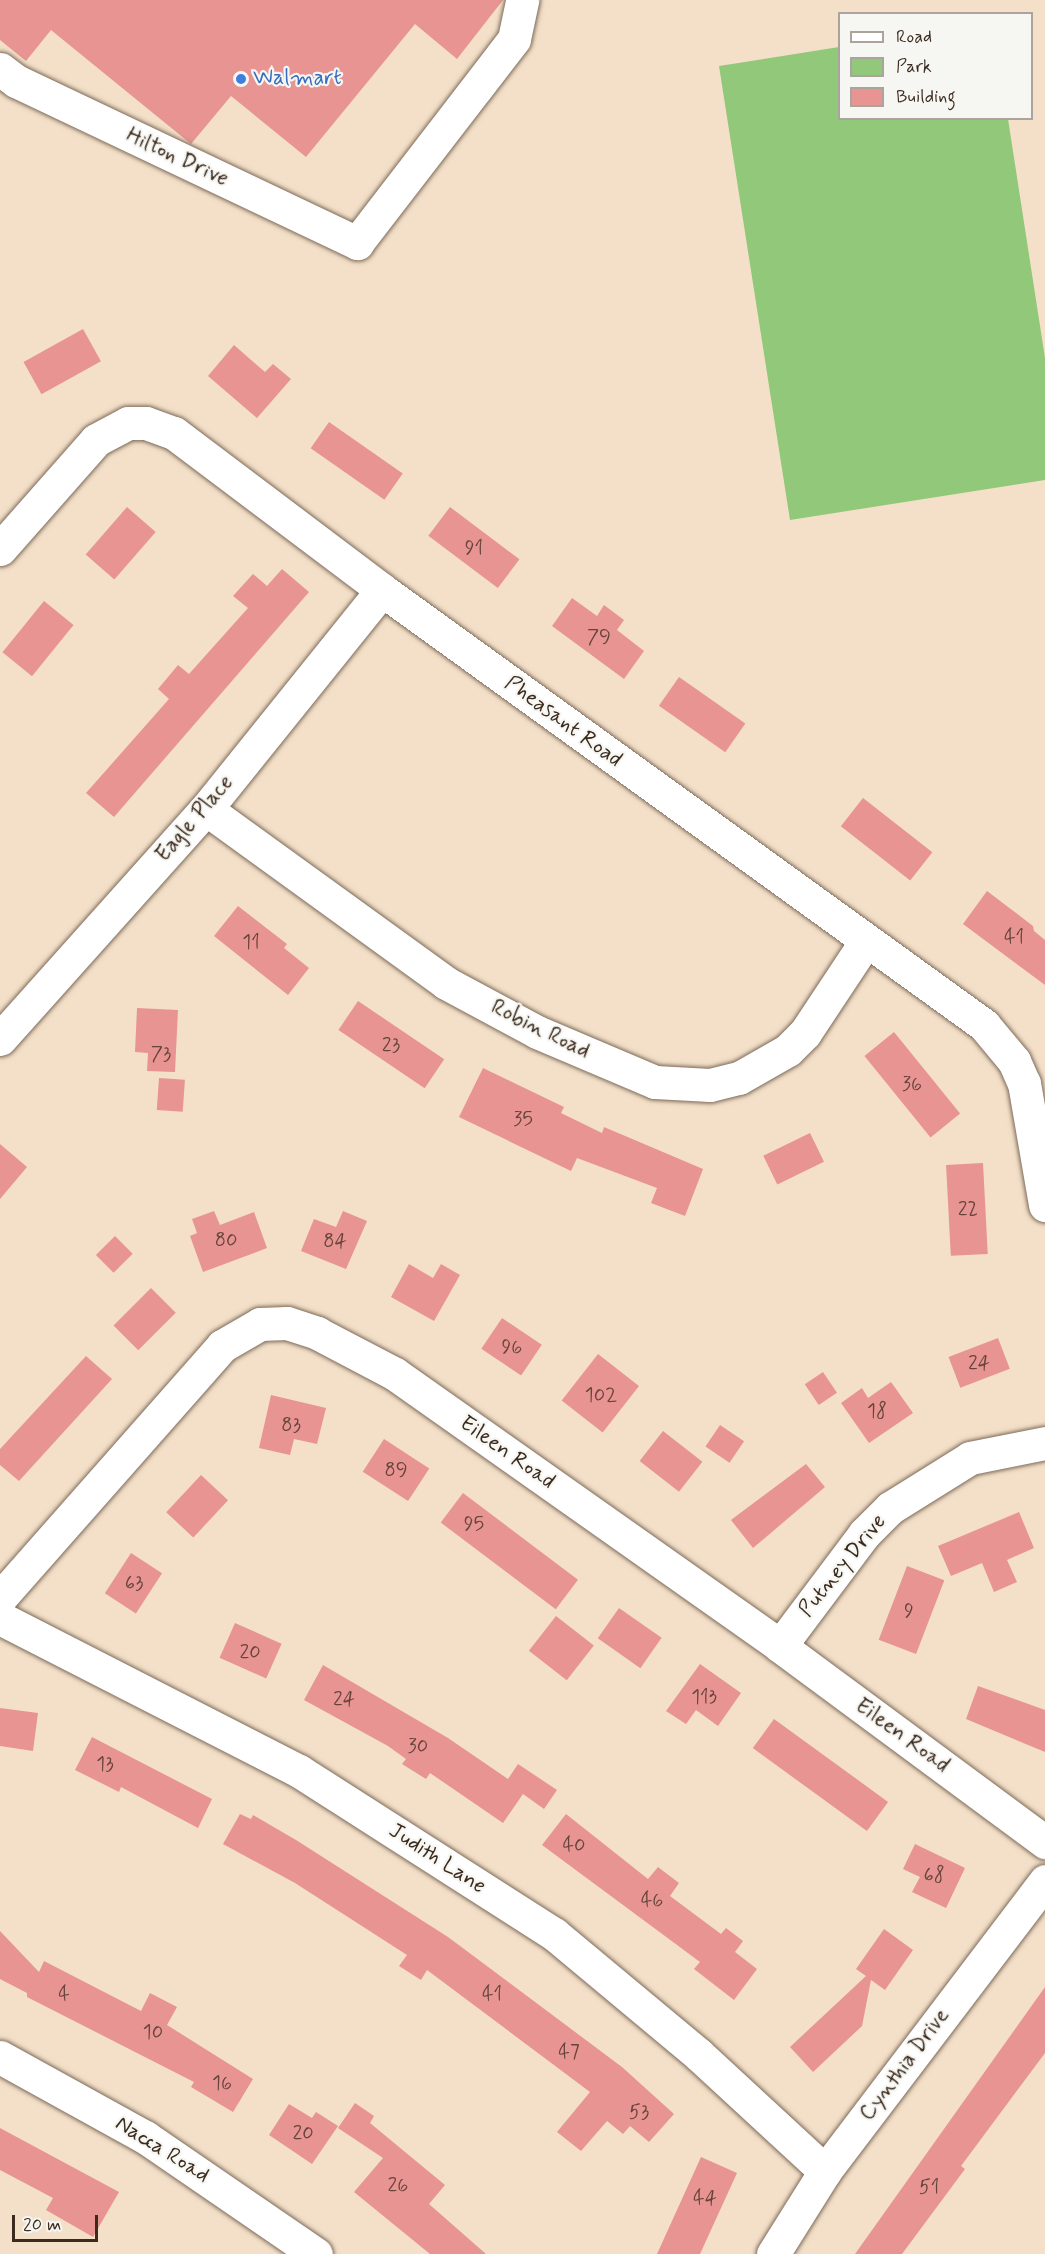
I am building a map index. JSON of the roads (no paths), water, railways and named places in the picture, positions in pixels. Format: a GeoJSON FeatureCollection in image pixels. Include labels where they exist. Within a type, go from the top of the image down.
{"type":"FeatureCollection","features":[{"type":"Feature","properties":{"kind":"street","name":"Hilton Drive"},"geometry":{"type":"LineString","coordinates":[[0,69],[16,81],[357,243],[514,39],[522,0]]}},
{"type":"Feature","properties":{"kind":"street","name":"Pheasant Road"},"geometry":{"type":"LineString","coordinates":[[0,549],[96,440],[128,423],[146,423],[174,433],[382,591],[984,1025],[1014,1061],[1030,1108],[1045,1205]]}},
{"type":"Feature","properties":{"kind":"street","name":"Eagle Place"},"geometry":{"type":"LineString","coordinates":[[0,1040],[206,809],[382,591]]}},
{"type":"Feature","properties":{"kind":"street","name":"Robin Road"},"geometry":{"type":"LineString","coordinates":[[206,809],[446,983],[537,1032],[656,1083],[710,1085],[739,1078],[788,1050],[805,1033],[866,941]]}},
{"type":"Feature","properties":{"kind":"street","name":"Eileen Road"},"geometry":{"type":"LineString","coordinates":[[0,1598],[222,1346],[260,1324],[287,1323],[317,1333],[395,1374],[780,1646],[1045,1842]]}},
{"type":"Feature","properties":{"kind":"street","name":"Putney Drive"},"geometry":{"type":"LineString","coordinates":[[780,1646],[864,1534],[890,1508],[934,1478],[970,1458],[1045,1443]]}},
{"type":"Feature","properties":{"kind":"street","name":"Judith Lane"},"geometry":{"type":"LineString","coordinates":[[0,1618],[299,1771],[554,1934],[698,2054],[825,2171]]}},
{"type":"Feature","properties":{"kind":"street","name":"Cynthia Drive"},"geometry":{"type":"LineString","coordinates":[[773,2254],[825,2171],[1045,1881]]}},
{"type":"Feature","properties":{"kind":"street","name":"Nacca Road"},"geometry":{"type":"LineString","coordinates":[[0,2057],[145,2136],[316,2254]]}},
{"type":"Feature","properties":{"kind":"place","name":"Walmart"},"geometry":{"type":"Point","coordinates":[241,79]}}]}
